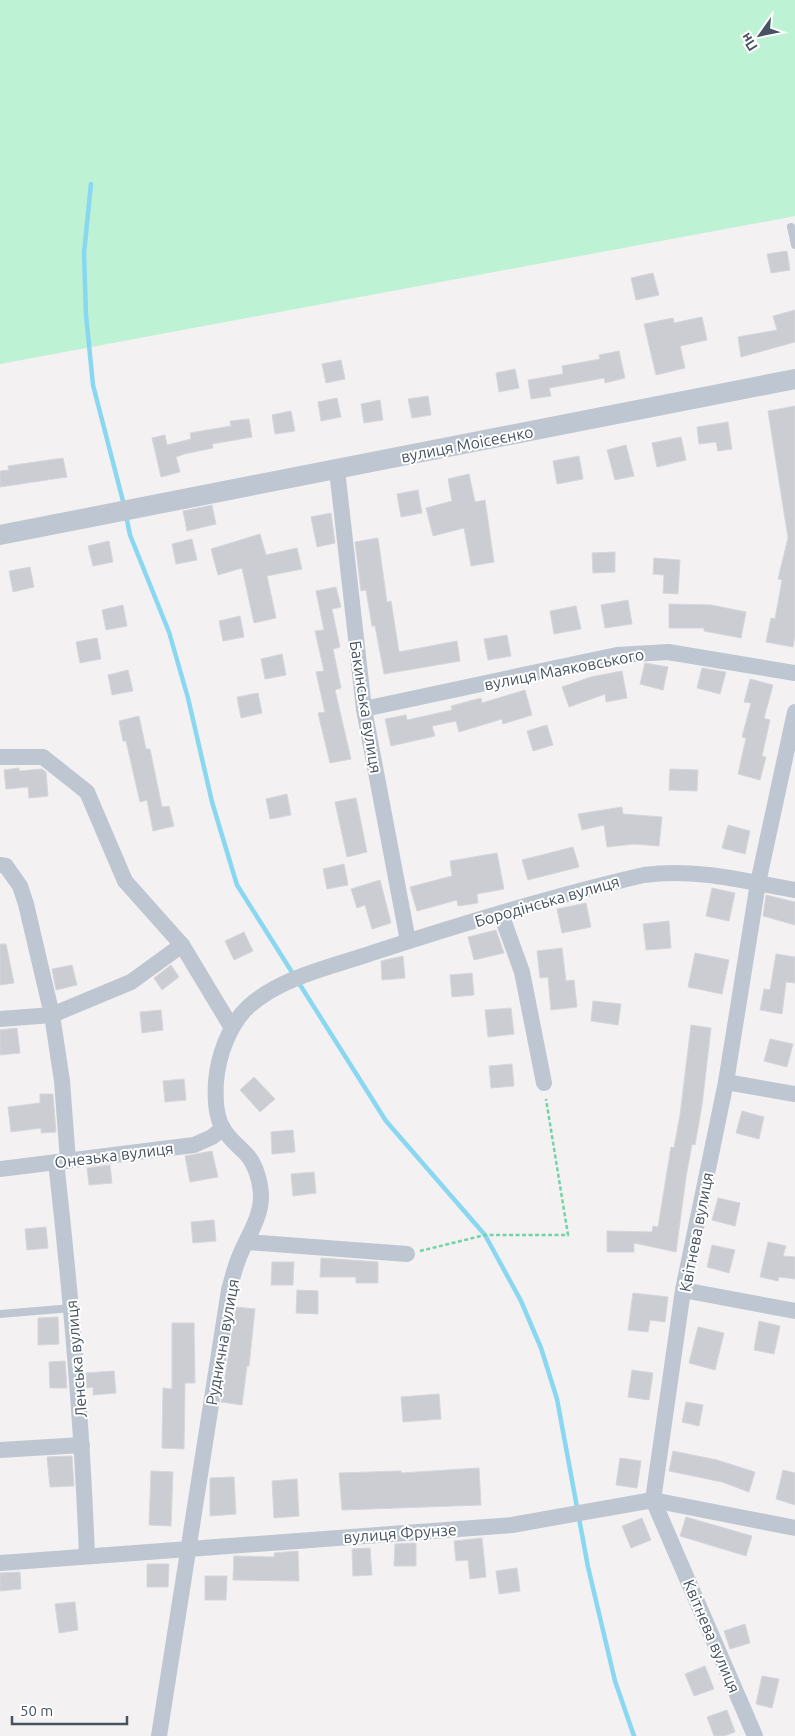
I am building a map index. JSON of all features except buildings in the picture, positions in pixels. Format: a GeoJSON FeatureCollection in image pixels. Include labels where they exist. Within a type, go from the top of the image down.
{"type":"FeatureCollection","features":[{"type":"Feature","properties":{"kind":"street","name":"вулиця Моісеєнко"},"geometry":{"type":"LineString","coordinates":[[0,535],[795,379]]}},
{"type":"Feature","properties":{"kind":"street","name":"Бакинська вулиця"},"geometry":{"type":"LineString","coordinates":[[336,470],[364,709],[408,941]]}},
{"type":"Feature","properties":{"kind":"street","name":"вулиця Маяковського"},"geometry":{"type":"LineString","coordinates":[[364,709],[617,655],[641,652],[668,652],[795,673]]}},
{"type":"Feature","properties":{"kind":"street","name":"Квітнева вулиця"},"geometry":{"type":"LineString","coordinates":[[755,1736],[653,1500],[683,1290],[726,1082],[758,883],[795,712]]}},
{"type":"Feature","properties":{"kind":"street"},"geometry":{"type":"LineString","coordinates":[[0,757],[43,757],[87,792],[125,881],[182,945],[232,1028]]}},
{"type":"Feature","properties":{"kind":"street","name":"Ленська вулиця"},"geometry":{"type":"LineString","coordinates":[[0,865],[6,866],[20,886],[52,1015],[62,1081],[62,1162],[82,1445],[87,1556]]}},
{"type":"Feature","properties":{"kind":"street","name":"Бородінська вулиця"},"geometry":{"type":"LineString","coordinates":[[278,986],[305,975],[408,941],[610,883],[673,871],[693,872],[795,890]]}},
{"type":"Feature","properties":{"kind":"street"},"geometry":{"type":"LineString","coordinates":[[502,914],[522,972],[544,1083]]}},
{"type":"Feature","properties":{"kind":"street"},"geometry":{"type":"LineString","coordinates":[[0,1020],[52,1015],[131,982],[182,945]]}},
{"type":"Feature","properties":{"kind":"street","name":"Руднична вулиця"},"geometry":{"type":"LineString","coordinates":[[159,1736],[229,1290],[237,1261],[258,1215],[261,1197],[257,1173],[248,1155],[233,1142],[223,1128],[217,1110],[216,1082],[222,1053],[232,1028],[247,1008],[278,986]]}},
{"type":"Feature","properties":{"kind":"street"},"geometry":{"type":"LineString","coordinates":[[726,1082],[795,1094]]}},
{"type":"Feature","properties":{"kind":"street","name":"Онезька вулиця"},"geometry":{"type":"LineString","coordinates":[[0,1169],[194,1145],[212,1137],[223,1128]]}},
{"type":"Feature","properties":{"kind":"street"},"geometry":{"type":"LineString","coordinates":[[246,1242],[407,1254]]}},
{"type":"Feature","properties":{"kind":"street"},"geometry":{"type":"LineString","coordinates":[[683,1290],[795,1311]]}},
{"type":"Feature","properties":{"kind":"street"},"geometry":{"type":"LineString","coordinates":[[0,1450],[82,1445]]}},
{"type":"Feature","properties":{"kind":"street","name":"вулиця Фрунзе"},"geometry":{"type":"LineString","coordinates":[[0,1563],[512,1525],[653,1500],[795,1528]]}},
{"type":"Feature","properties":{"kind":"lane"},"geometry":{"type":"LineString","coordinates":[[791,227],[795,245]]}},
{"type":"Feature","properties":{"kind":"lane"},"geometry":{"type":"LineString","coordinates":[[0,1314],[72,1308]]}},
{"type":"Feature","properties":{"kind":"path"},"geometry":{"type":"LineString","coordinates":[[407,1254],[484,1235],[568,1235],[544,1083]]}},
{"type":"Feature","properties":{"kind":"green space"},"geometry":{"type":"Polygon","coordinates":[[[0,0],[795,0],[795,216],[0,364],[0,0]]]}},
{"type":"Feature","properties":{"kind":"waterway"},"geometry":{"type":"LineString","coordinates":[[91,184],[84,253],[86,315],[93,385],[124,505]]}},
{"type":"Feature","properties":{"kind":"waterway"},"geometry":{"type":"LineString","coordinates":[[126,515],[130,535],[169,632],[188,698],[212,802],[237,885],[386,1121],[485,1235],[521,1301],[541,1348],[557,1399],[588,1567],[615,1681],[634,1736]]}}]}
